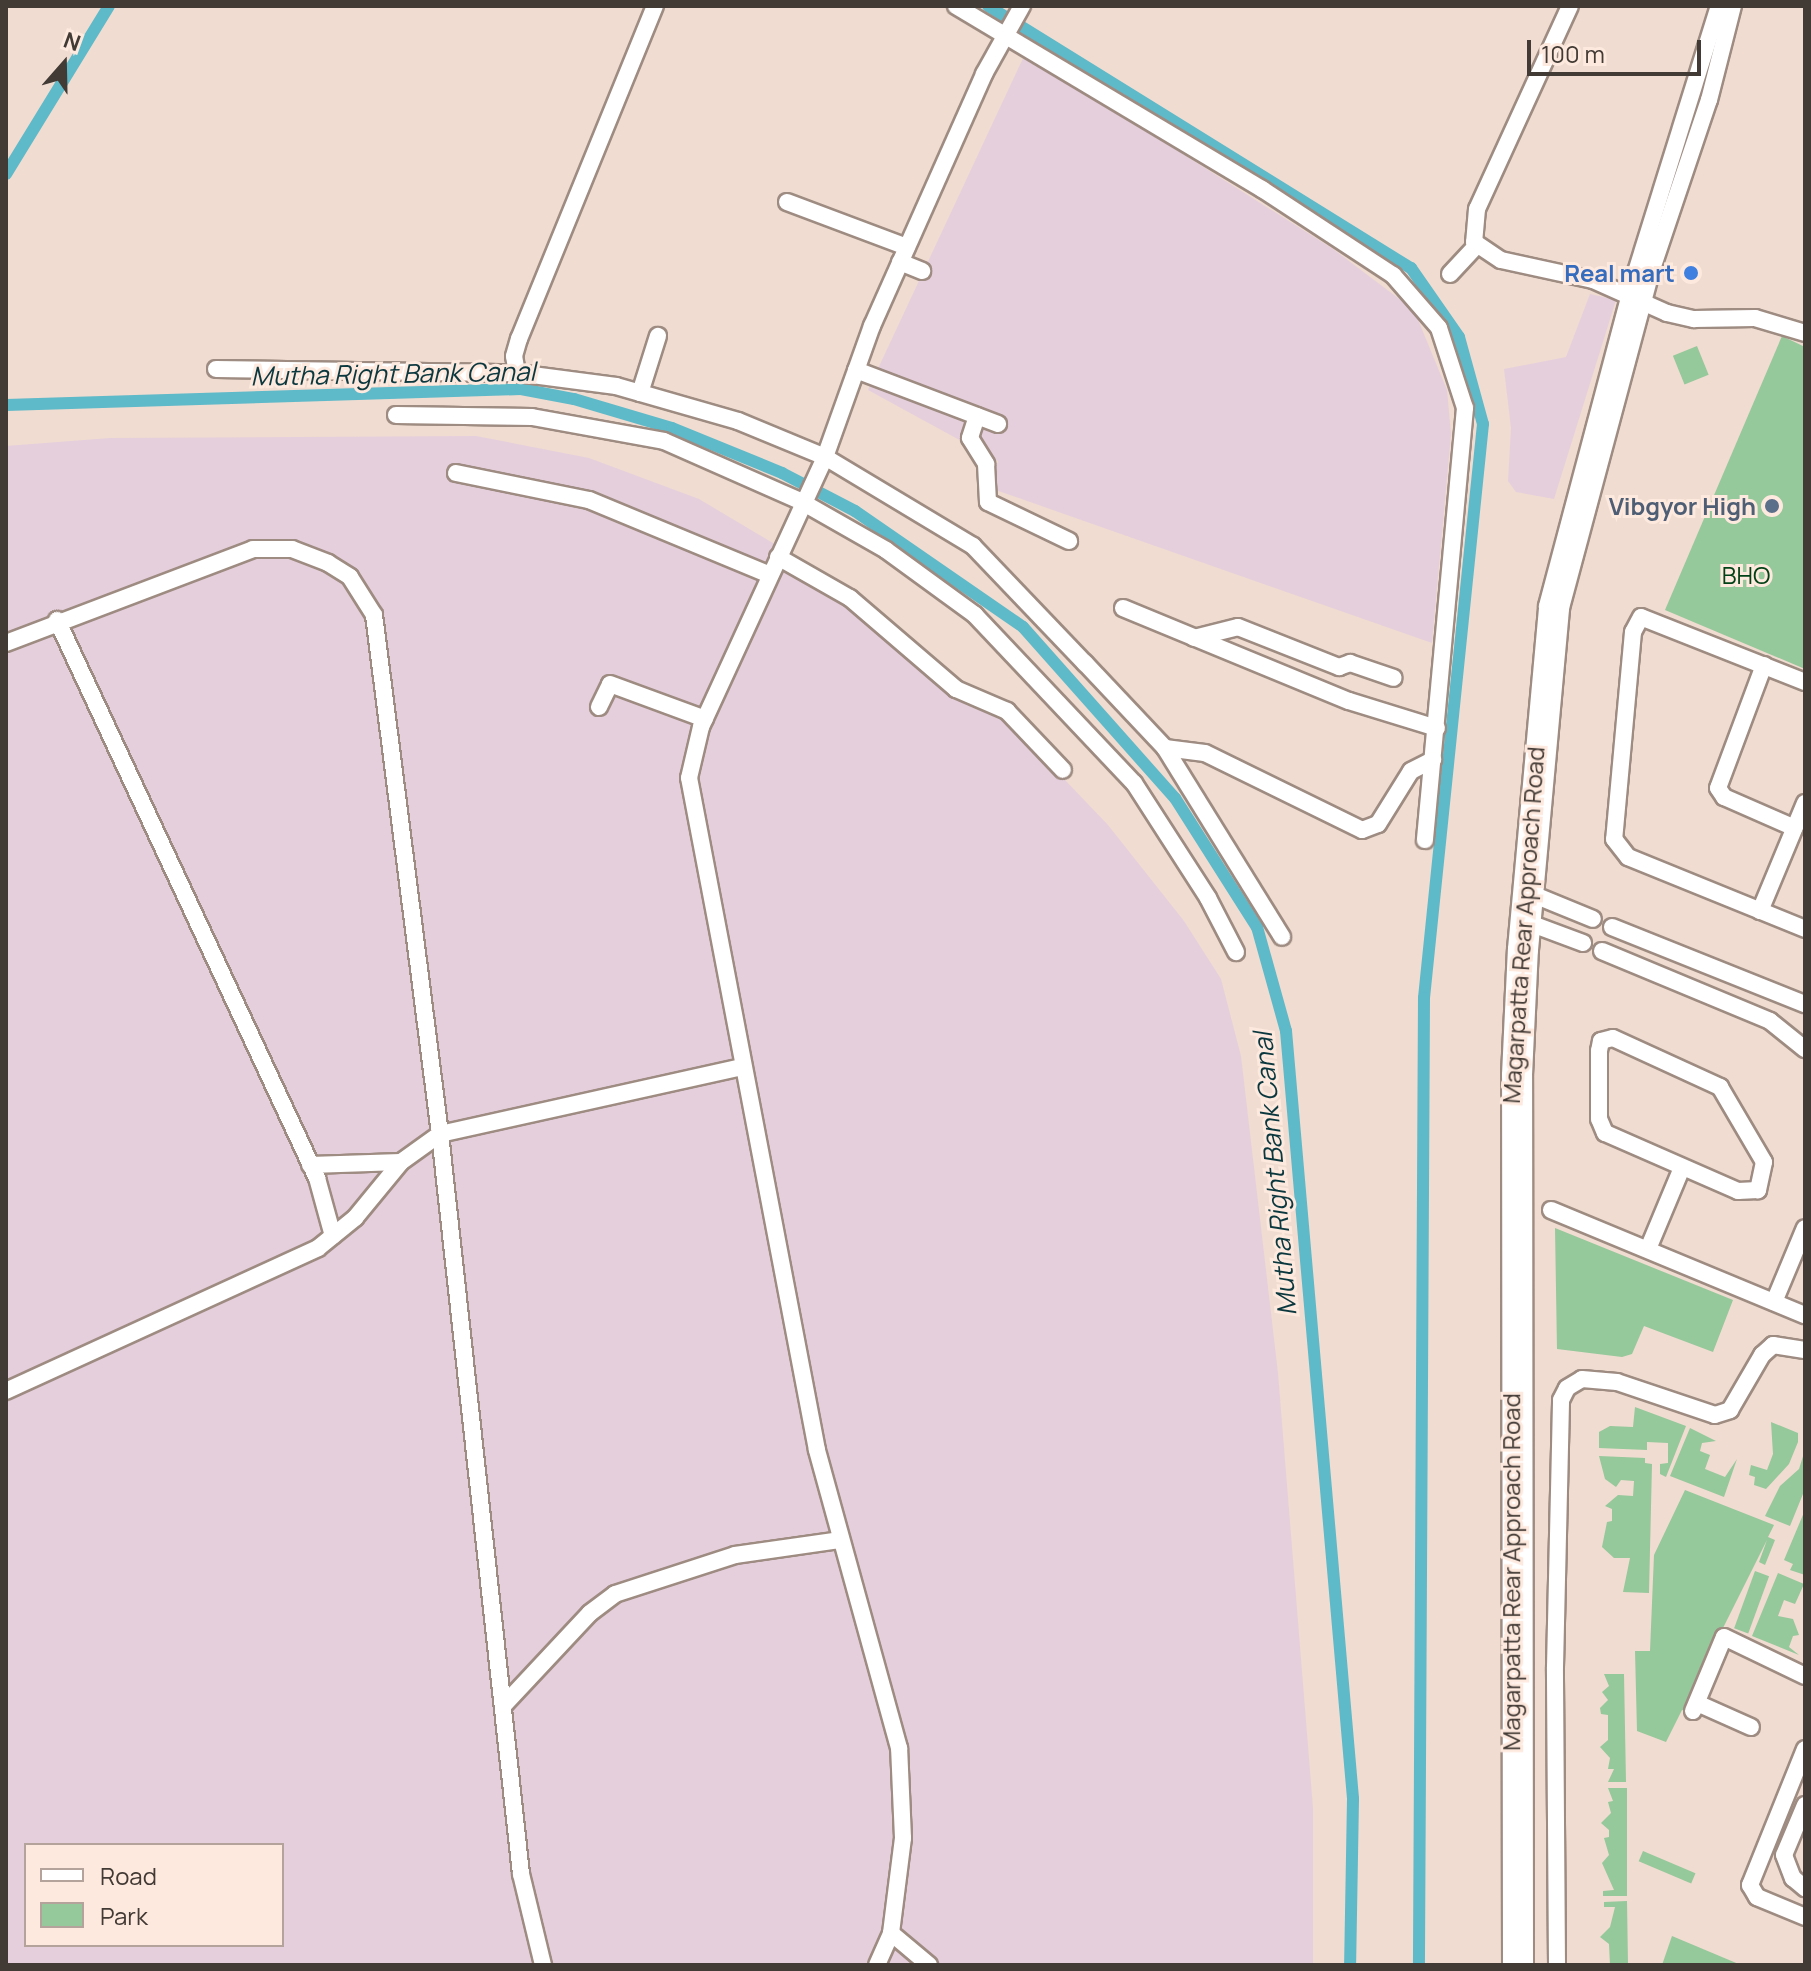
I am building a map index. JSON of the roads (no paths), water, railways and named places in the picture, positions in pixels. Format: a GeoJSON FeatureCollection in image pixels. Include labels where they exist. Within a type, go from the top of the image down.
{"type":"FeatureCollection","features":[{"type":"Feature","properties":{"kind":"street"},"geometry":{"type":"LineString","coordinates":[[517,373],[514,356],[519,339],[655,6]]}},
{"type":"Feature","properties":{"kind":"street"},"geometry":{"type":"LineString","coordinates":[[956,6],[1006,31],[1262,189],[1393,275],[1439,328],[1465,408],[1425,840]]}},
{"type":"Feature","properties":{"kind":"street"},"geometry":{"type":"LineString","coordinates":[[1570,6],[1477,209],[1473,227],[1477,245],[1501,260],[1637,297],[1694,319],[1755,318],[1805,333]]}},
{"type":"Feature","properties":{"kind":"street","name":"Magarpatta Rear Approach Road"},"geometry":{"type":"LineString","coordinates":[[1511,1965],[1510,1075],[1526,921],[1555,562],[1637,297],[1719,6]]}},
{"type":"Feature","properties":{"kind":"street","name":"Magarpatta Rear Approach Road"},"geometry":{"type":"LineString","coordinates":[[1637,297],[1709,100],[1733,6]]}},
{"type":"Feature","properties":{"kind":"street"},"geometry":{"type":"LineString","coordinates":[[877,1965],[891,1933],[903,1838],[903,1773],[873,1640],[841,1540],[817,1450],[690,793],[691,763],[705,719],[822,462],[903,254],[1006,31],[1021,7]]}},
{"type":"Feature","properties":{"kind":"street"},"geometry":{"type":"LineString","coordinates":[[787,202],[903,254],[922,271]]}},
{"type":"Feature","properties":{"kind":"street"},"geometry":{"type":"LineString","coordinates":[[1450,274],[1477,245]]}},
{"type":"Feature","properties":{"kind":"street"},"geometry":{"type":"LineString","coordinates":[[640,393],[658,336]]}},
{"type":"Feature","properties":{"kind":"street"},"geometry":{"type":"LineString","coordinates":[[216,369],[517,373],[640,393],[738,421],[822,462],[973,546],[1165,748],[1282,937]]}},
{"type":"Feature","properties":{"kind":"street"},"geometry":{"type":"LineString","coordinates":[[856,370],[998,424]]}},
{"type":"Feature","properties":{"kind":"street"},"geometry":{"type":"LineString","coordinates":[[396,415],[532,417],[664,441],[804,498],[886,550],[975,615],[1055,694],[1134,783],[1208,898],[1236,952]]}},
{"type":"Feature","properties":{"kind":"street"},"geometry":{"type":"LineString","coordinates":[[977,416],[970,438],[986,464],[988,502],[1069,541]]}},
{"type":"Feature","properties":{"kind":"street"},"geometry":{"type":"LineString","coordinates":[[456,473],[589,500],[770,575]]}},
{"type":"Feature","properties":{"kind":"street"},"geometry":{"type":"LineString","coordinates":[[6,643],[57,620],[253,549],[311,555],[350,577],[364,594],[380,636],[440,1134],[521,1874],[543,1965]]}},
{"type":"Feature","properties":{"kind":"street"},"geometry":{"type":"LineString","coordinates":[[778,557],[850,598],[956,689],[1007,711],[1063,770]]}},
{"type":"Feature","properties":{"kind":"street"},"geometry":{"type":"LineString","coordinates":[[1123,608],[1349,701],[1437,728]]}},
{"type":"Feature","properties":{"kind":"street"},"geometry":{"type":"LineString","coordinates":[[1805,682],[1650,617],[1636,622],[1614,839],[1628,857],[1805,929]]}},
{"type":"Feature","properties":{"kind":"street"},"geometry":{"type":"LineString","coordinates":[[57,620],[310,1165],[333,1236]]}},
{"type":"Feature","properties":{"kind":"street"},"geometry":{"type":"LineString","coordinates":[[1193,638],[1238,627],[1339,667],[1350,663],[1394,678]]}},
{"type":"Feature","properties":{"kind":"street"},"geometry":{"type":"LineString","coordinates":[[1764,665],[1718,788],[1724,797],[1795,828]]}},
{"type":"Feature","properties":{"kind":"street"},"geometry":{"type":"LineString","coordinates":[[599,707],[610,684],[705,719]]}},
{"type":"Feature","properties":{"kind":"street"},"geometry":{"type":"LineString","coordinates":[[1165,748],[1205,753],[1362,830],[1378,824],[1411,771],[1433,760]]}},
{"type":"Feature","properties":{"kind":"street"},"geometry":{"type":"LineString","coordinates":[[1760,911],[1805,803]]}},
{"type":"Feature","properties":{"kind":"street"},"geometry":{"type":"LineString","coordinates":[[1528,893],[1593,919]]}},
{"type":"Feature","properties":{"kind":"street"},"geometry":{"type":"LineString","coordinates":[[1526,921],[1583,943]]}},
{"type":"Feature","properties":{"kind":"street","name":"Magarpatta Rear Approach Road"},"geometry":{"type":"LineString","coordinates":[[1525,1965],[1526,921]]}},
{"type":"Feature","properties":{"kind":"street"},"geometry":{"type":"LineString","coordinates":[[1612,927],[1805,1004]]}},
{"type":"Feature","properties":{"kind":"street"},"geometry":{"type":"LineString","coordinates":[[1602,951],[1770,1021],[1805,1049]]}},
{"type":"Feature","properties":{"kind":"street"},"geometry":{"type":"LineString","coordinates":[[1613,1038],[1710,1080],[1737,1113],[1764,1162],[1758,1190],[1751,1194],[1681,1170],[1600,1128],[1601,1041],[1613,1038]]}},
{"type":"Feature","properties":{"kind":"street"},"geometry":{"type":"LineString","coordinates":[[6,1391],[297,1259],[355,1218],[401,1162],[440,1134],[743,1067]]}},
{"type":"Feature","properties":{"kind":"street"},"geometry":{"type":"LineString","coordinates":[[310,1165],[401,1162]]}},
{"type":"Feature","properties":{"kind":"street"},"geometry":{"type":"LineString","coordinates":[[1648,1249],[1681,1170]]}},
{"type":"Feature","properties":{"kind":"street"},"geometry":{"type":"LineString","coordinates":[[1551,1210],[1805,1315]]}},
{"type":"Feature","properties":{"kind":"street"},"geometry":{"type":"LineString","coordinates":[[1774,1302],[1805,1228]]}},
{"type":"Feature","properties":{"kind":"street"},"geometry":{"type":"LineString","coordinates":[[1557,1965],[1555,1667],[1561,1400],[1567,1388],[1582,1379],[1617,1382],[1715,1415],[1730,1410],[1762,1355],[1773,1345],[1805,1350]]}},
{"type":"Feature","properties":{"kind":"street"},"geometry":{"type":"LineString","coordinates":[[503,1706],[590,1613],[615,1594],[735,1555],[841,1540]]}},
{"type":"Feature","properties":{"kind":"street"},"geometry":{"type":"LineString","coordinates":[[1751,1727],[1695,1707],[1724,1637],[1805,1676]]}},
{"type":"Feature","properties":{"kind":"street"},"geometry":{"type":"LineString","coordinates":[[1805,1749],[1750,1885],[1757,1897],[1805,1917]]}},
{"type":"Feature","properties":{"kind":"street"},"geometry":{"type":"LineString","coordinates":[[1805,1805],[1784,1855],[1793,1878],[1805,1888]]}},
{"type":"Feature","properties":{"kind":"street"},"geometry":{"type":"LineString","coordinates":[[891,1933],[929,1965]]}},
{"type":"Feature","properties":{"kind":"waterway"},"geometry":{"type":"LineString","coordinates":[[6,174],[109,6]]}},
{"type":"Feature","properties":{"kind":"waterway"},"geometry":{"type":"LineString","coordinates":[[988,6],[1411,268],[1459,337],[1483,424],[1424,998],[1419,1965]]}},
{"type":"Feature","properties":{"kind":"waterway","name":"Mutha Right Bank Canal"},"geometry":{"type":"LineString","coordinates":[[6,405],[521,389],[574,399],[672,428],[782,473],[855,511],[1023,627],[1175,798],[1257,927],[1286,1031],[1353,1799],[1350,1965]]}},
{"type":"Feature","properties":{"kind":"place","name":"Real mart"},"geometry":{"type":"Point","coordinates":[1691,273]}},
{"type":"Feature","properties":{"kind":"place","name":"Vibgyor High"},"geometry":{"type":"Point","coordinates":[1772,506]}},
{"type":"Feature","properties":{"kind":"park label","name":"BHO"},"geometry":{"type":"Point","coordinates":[1746,575]}}]}
